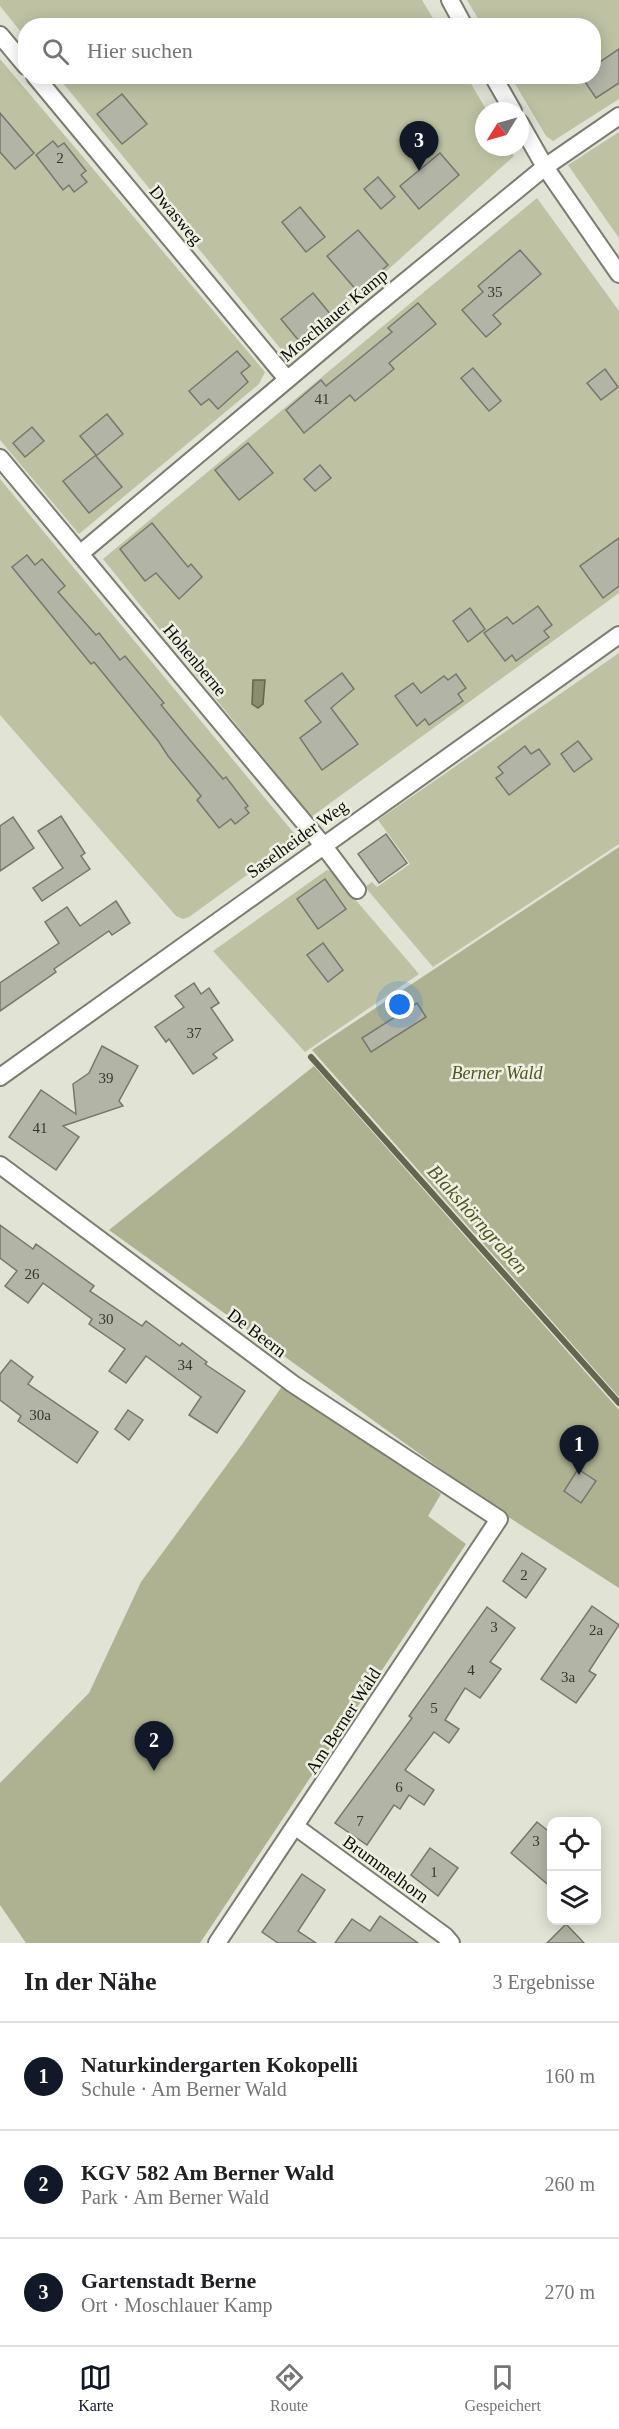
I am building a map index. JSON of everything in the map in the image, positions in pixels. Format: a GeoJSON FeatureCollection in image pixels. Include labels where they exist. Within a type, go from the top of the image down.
{"type":"FeatureCollection","features":[{"type":"Feature","properties":{"kind":"street"},"geometry":{"type":"LineString","coordinates":[[450,0],[460,18]]}},
{"type":"Feature","properties":{"kind":"street"},"geometry":{"type":"LineString","coordinates":[[0,35],[18,56]]}},
{"type":"Feature","properties":{"kind":"street","name":"Dwasweg"},"geometry":{"type":"LineString","coordinates":[[42,84],[287,379]]}},
{"type":"Feature","properties":{"kind":"street"},"geometry":{"type":"LineString","coordinates":[[498,84],[508,102]]}},
{"type":"Feature","properties":{"kind":"street","name":"Moschlauer Kamp"},"geometry":{"type":"LineString","coordinates":[[81,553],[287,379],[545,167],[619,117]]}},
{"type":"Feature","properties":{"kind":"street"},"geometry":{"type":"LineString","coordinates":[[529,139],[545,167],[619,274]]}},
{"type":"Feature","properties":{"kind":"street","name":"Hohenberne"},"geometry":{"type":"LineString","coordinates":[[0,458],[323,844],[357,890]]}},
{"type":"Feature","properties":{"kind":"street","name":"Saselheider Weg"},"geometry":{"type":"LineString","coordinates":[[0,1077],[323,844],[619,635]]}},
{"type":"Feature","properties":{"kind":"street","name":"De Beern"},"geometry":{"type":"LineString","coordinates":[[0,1165],[293,1384],[499,1519]]}},
{"type":"Feature","properties":{"kind":"street","name":"Am Berner Wald"},"geometry":{"type":"LineString","coordinates":[[217,1943],[499,1519]]}},
{"type":"Feature","properties":{"kind":"street","name":"Brummelhorn"},"geometry":{"type":"LineString","coordinates":[[296,1827],[445,1936],[451,1943]]}},
{"type":"Feature","properties":{"kind":"shaded area"},"geometry":{"type":"Polygon","coordinates":[[[0,0],[422,0],[433,18],[18,18],[18,28],[0,6],[0,0]]]}},
{"type":"Feature","properties":{"kind":"shaded area"},"geometry":{"type":"Polygon","coordinates":[[[467,0],[619,0],[619,99],[553,141],[546,136],[529,107],[529,102],[526,102],[515,84],[601,84],[601,18],[478,18],[467,0]]]}},
{"type":"Feature","properties":{"kind":"shaded area"},"geometry":{"type":"Polygon","coordinates":[[[0,59],[18,80],[18,84],[21,84],[265,372],[259,384],[79,534],[0,440],[0,59]]]}},
{"type":"Feature","properties":{"kind":"shaded area"},"geometry":{"type":"Polygon","coordinates":[[[64,84],[471,84],[482,102],[475,102],[475,156],[514,156],[289,359],[64,84]]]}},
{"type":"Feature","properties":{"kind":"shaded area"},"geometry":{"type":"Polygon","coordinates":[[[619,132],[619,238],[568,165],[619,132]]]}},
{"type":"Feature","properties":{"kind":"shaded area"},"geometry":{"type":"Polygon","coordinates":[[[537,198],[619,311],[619,593],[311,817],[103,559],[537,198]]]}},
{"type":"Feature","properties":{"kind":"shaded area"},"geometry":{"type":"Polygon","coordinates":[[[0,479],[298,838],[189,917],[183,919],[176,916],[0,715],[0,479]]]}},
{"type":"Feature","properties":{"kind":"shaded area"},"geometry":{"type":"Polygon","coordinates":[[[619,653],[619,844],[433,967],[365,887],[372,882],[377,887],[410,864],[378,820],[619,653]]]}},
{"type":"Feature","properties":{"kind":"shaded area"},"geometry":{"type":"Polygon","coordinates":[[[253,680],[265,680],[263,704],[258,708],[252,704],[253,680]]]}},
{"type":"Feature","properties":{"kind":"shaded area"},"geometry":{"type":"Polygon","coordinates":[[[327,870],[331,871],[419,974],[305,1052],[213,951],[327,870]]]}},
{"type":"Feature","properties":{"kind":"green space","name":"Berner Wald"},"geometry":{"type":"Polygon","coordinates":[[[619,847],[619,1397],[312,1050],[619,847]]]}},
{"type":"Feature","properties":{"kind":"green space"},"geometry":{"type":"Polygon","coordinates":[[[314,1066],[619,1410],[619,1588],[499,1511],[109,1230],[314,1066]]]}},
{"type":"Feature","properties":{"kind":"green space"},"geometry":{"type":"Polygon","coordinates":[[[285,1382],[441,1494],[428,1516],[466,1544],[200,1943],[26,1943],[0,1905],[0,1783],[89,1693],[141,1582],[285,1382]]]}},
{"type":"Feature","properties":{"kind":"building"},"geometry":{"type":"Polygon","coordinates":[[[619,49],[619,83],[596,98],[586,84],[601,84],[601,61],[619,49]]]}},
{"type":"Feature","properties":{"kind":"building"},"geometry":{"type":"Polygon","coordinates":[[[122,94],[147,124],[122,144],[97,114],[122,94]]]}},
{"type":"Feature","properties":{"kind":"building"},"geometry":{"type":"Polygon","coordinates":[[[0,113],[34,153],[15,169],[0,152],[0,113]]]}},
{"type":"Feature","properties":{"kind":"building"},"geometry":{"type":"Polygon","coordinates":[[[53,141],[58,147],[64,143],[86,171],[81,175],[87,182],[74,192],[69,185],[63,190],[36,155],[53,141]]]}},
{"type":"Feature","properties":{"kind":"building"},"geometry":{"type":"Polygon","coordinates":[[[440,153],[459,175],[419,209],[400,186],[440,153]]]}},
{"type":"Feature","properties":{"kind":"building"},"geometry":{"type":"Polygon","coordinates":[[[378,177],[395,197],[381,209],[364,189],[378,177]]]}},
{"type":"Feature","properties":{"kind":"building"},"geometry":{"type":"Polygon","coordinates":[[[300,207],[325,237],[306,252],[282,222],[300,207]]]}},
{"type":"Feature","properties":{"kind":"building"},"geometry":{"type":"Polygon","coordinates":[[[358,230],[388,265],[357,291],[327,256],[358,230]]]}},
{"type":"Feature","properties":{"kind":"building"},"geometry":{"type":"Polygon","coordinates":[[[520,250],[541,274],[493,315],[501,324],[486,337],[462,310],[483,292],[478,286],[520,250]]]}},
{"type":"Feature","properties":{"kind":"building"},"geometry":{"type":"Polygon","coordinates":[[[313,293],[331,315],[299,341],[281,319],[313,293]]]}},
{"type":"Feature","properties":{"kind":"building"},"geometry":{"type":"Polygon","coordinates":[[[418,303],[436,324],[389,363],[394,369],[355,401],[350,395],[304,433],[286,410],[321,380],[326,386],[392,332],[388,328],[418,303]]]}},
{"type":"Feature","properties":{"kind":"building"},"geometry":{"type":"Polygon","coordinates":[[[237,351],[250,366],[241,373],[248,382],[218,409],[209,399],[201,405],[189,391],[237,351]]]}},
{"type":"Feature","properties":{"kind":"building"},"geometry":{"type":"Polygon","coordinates":[[[473,368],[501,401],[489,411],[461,378],[473,368]]]}},
{"type":"Feature","properties":{"kind":"building"},"geometry":{"type":"Polygon","coordinates":[[[605,369],[618,387],[601,400],[587,383],[605,369]]]}},
{"type":"Feature","properties":{"kind":"building"},"geometry":{"type":"Polygon","coordinates":[[[107,414],[123,434],[96,456],[122,487],[89,513],[63,481],[96,455],[80,436],[107,414]]]}},
{"type":"Feature","properties":{"kind":"building"},"geometry":{"type":"Polygon","coordinates":[[[32,427],[44,441],[25,457],[13,443],[32,427]]]}},
{"type":"Feature","properties":{"kind":"building"},"geometry":{"type":"Polygon","coordinates":[[[248,443],[273,473],[239,500],[215,470],[248,443]]]}},
{"type":"Feature","properties":{"kind":"building"},"geometry":{"type":"Polygon","coordinates":[[[320,465],[331,478],[315,491],[304,479],[320,465]]]}},
{"type":"Feature","properties":{"kind":"building"},"geometry":{"type":"Polygon","coordinates":[[[152,523],[188,567],[191,564],[202,577],[179,599],[156,573],[145,581],[120,549],[152,523]]]}},
{"type":"Feature","properties":{"kind":"building"},"geometry":{"type":"Polygon","coordinates":[[[619,538],[619,586],[603,598],[580,566],[619,538]]]}},
{"type":"Feature","properties":{"kind":"building"},"geometry":{"type":"Polygon","coordinates":[[[27,555],[35,565],[42,559],[65,586],[58,592],[96,635],[99,633],[120,660],[125,656],[164,703],[161,705],[189,739],[223,779],[226,777],[248,806],[245,808],[249,813],[235,824],[231,819],[219,828],[197,800],[201,796],[159,742],[94,662],[91,664],[12,567],[27,555]]]}},
{"type":"Feature","properties":{"kind":"building"},"geometry":{"type":"Polygon","coordinates":[[[538,606],[552,625],[544,631],[549,637],[516,661],[512,655],[505,661],[484,633],[507,617],[513,624],[538,606]]]}},
{"type":"Feature","properties":{"kind":"building"},"geometry":{"type":"Polygon","coordinates":[[[470,608],[485,629],[468,642],[453,621],[470,608]]]}},
{"type":"Feature","properties":{"kind":"building"},"geometry":{"type":"Polygon","coordinates":[[[342,673],[354,689],[331,708],[358,744],[322,770],[300,738],[321,722],[305,701],[342,673]]]}},
{"type":"Feature","properties":{"kind":"building"},"geometry":{"type":"Polygon","coordinates":[[[456,674],[466,688],[458,694],[463,701],[429,725],[425,719],[417,726],[395,696],[413,683],[421,693],[444,676],[448,680],[456,674]]]}},
{"type":"Feature","properties":{"kind":"building"},"geometry":{"type":"Polygon","coordinates":[[[578,741],[592,759],[574,772],[561,754],[578,741]]]}},
{"type":"Feature","properties":{"kind":"building"},"geometry":{"type":"Polygon","coordinates":[[[525,746],[531,754],[539,749],[550,764],[509,795],[496,778],[503,773],[498,767],[525,746]]]}},
{"type":"Feature","properties":{"kind":"building"},"geometry":{"type":"Polygon","coordinates":[[[61,816],[85,853],[81,856],[90,869],[42,901],[33,888],[63,868],[38,831],[61,816]]]}},
{"type":"Feature","properties":{"kind":"building"},"geometry":{"type":"Polygon","coordinates":[[[13,817],[34,848],[0,871],[0,826],[13,817]]]}},
{"type":"Feature","properties":{"kind":"building"},"geometry":{"type":"Polygon","coordinates":[[[386,834],[407,863],[379,883],[358,854],[386,834]]]}},
{"type":"Feature","properties":{"kind":"building"},"geometry":{"type":"Polygon","coordinates":[[[325,879],[346,909],[318,929],[297,899],[325,879]]]}},
{"type":"Feature","properties":{"kind":"building"},"geometry":{"type":"Polygon","coordinates":[[[116,901],[130,923],[112,935],[109,931],[54,969],[56,972],[0,1011],[0,983],[59,943],[45,922],[67,907],[80,926],[116,901]]]}},
{"type":"Feature","properties":{"kind":"building"},"geometry":{"type":"Polygon","coordinates":[[[323,943],[343,970],[328,982],[307,955],[323,943]]]}},
{"type":"Feature","properties":{"kind":"building"},"geometry":{"type":"Polygon","coordinates":[[[194,983],[201,994],[209,988],[219,1003],[211,1008],[233,1040],[213,1054],[217,1058],[193,1074],[169,1039],[166,1042],[155,1027],[184,1007],[175,996],[194,983]]]}},
{"type":"Feature","properties":{"kind":"building"},"geometry":{"type":"Polygon","coordinates":[[[417,1003],[426,1017],[371,1052],[362,1038],[417,1003]]]}},
{"type":"Feature","properties":{"kind":"building"},"geometry":{"type":"Polygon","coordinates":[[[102,1046],[138,1066],[119,1101],[123,1106],[63,1126],[79,1137],[56,1170],[9,1137],[41,1090],[76,1114],[73,1084],[89,1073],[102,1046]]]}},
{"type":"Feature","properties":{"kind":"building"},"geometry":{"type":"Polygon","coordinates":[[[0,1225],[33,1249],[36,1244],[94,1286],[90,1291],[142,1326],[146,1321],[180,1346],[182,1343],[207,1362],[205,1364],[245,1391],[217,1433],[189,1415],[201,1397],[146,1356],[126,1383],[109,1371],[125,1349],[89,1324],[92,1319],[43,1283],[28,1303],[5,1286],[17,1271],[0,1258],[0,1225]]]}},
{"type":"Feature","properties":{"kind":"building"},"geometry":{"type":"Polygon","coordinates":[[[11,1360],[33,1377],[28,1384],[98,1432],[77,1463],[18,1421],[21,1416],[0,1400],[0,1374],[11,1360]]]}},
{"type":"Feature","properties":{"kind":"building"},"geometry":{"type":"Polygon","coordinates":[[[128,1410],[143,1420],[129,1440],[115,1429],[128,1410]]]}},
{"type":"Feature","properties":{"kind":"building"},"geometry":{"type":"Polygon","coordinates":[[[578,1469],[596,1481],[581,1503],[564,1491],[578,1469]]]}},
{"type":"Feature","properties":{"kind":"building"},"geometry":{"type":"Polygon","coordinates":[[[522,1553],[546,1569],[526,1598],[503,1581],[522,1553]]]}},
{"type":"Feature","properties":{"kind":"building"},"geometry":{"type":"Polygon","coordinates":[[[592,1606],[619,1625],[589,1671],[596,1675],[576,1703],[541,1679],[592,1606]]]}},
{"type":"Feature","properties":{"kind":"building"},"geometry":{"type":"Polygon","coordinates":[[[487,1607],[515,1628],[490,1662],[501,1669],[480,1698],[465,1688],[445,1720],[459,1729],[449,1743],[434,1732],[405,1770],[434,1790],[424,1805],[409,1795],[400,1809],[394,1805],[367,1845],[335,1823],[412,1718],[409,1716],[487,1607]]]}},
{"type":"Feature","properties":{"kind":"building"},"geometry":{"type":"Polygon","coordinates":[[[537,1822],[547,1830],[547,1884],[511,1853],[537,1822]]]}},
{"type":"Feature","properties":{"kind":"building"},"geometry":{"type":"Polygon","coordinates":[[[430,1848],[458,1868],[438,1896],[411,1875],[430,1848]]]}},
{"type":"Feature","properties":{"kind":"building"},"geometry":{"type":"Polygon","coordinates":[[[302,1874],[325,1890],[298,1931],[316,1943],[278,1943],[262,1932],[302,1874]]]}},
{"type":"Feature","properties":{"kind":"building"},"geometry":{"type":"Polygon","coordinates":[[[380,1916],[418,1943],[335,1943],[352,1919],[370,1931],[380,1916]]]}},
{"type":"Feature","properties":{"kind":"building"},"geometry":{"type":"Polygon","coordinates":[[[567,1925],[584,1943],[547,1943],[567,1925]]]}},
{"type":"Feature","properties":{"kind":"waterway","name":"Blakshörngraben"},"geometry":{"type":"LineString","coordinates":[[311,1057],[619,1403]]}},
{"type":"Feature","properties":{"kind":"place","name":"Gartenstadt Berne"},"geometry":{"type":"Point","coordinates":[419,171]}},
{"type":"Feature","properties":{"kind":"place","name":"Naturkindergarten Kokopelli"},"geometry":{"type":"Point","coordinates":[579,1475]}},
{"type":"Feature","properties":{"kind":"place","name":"KGV 582 Am Berner Wald"},"geometry":{"type":"Point","coordinates":[154,1771]}}]}
